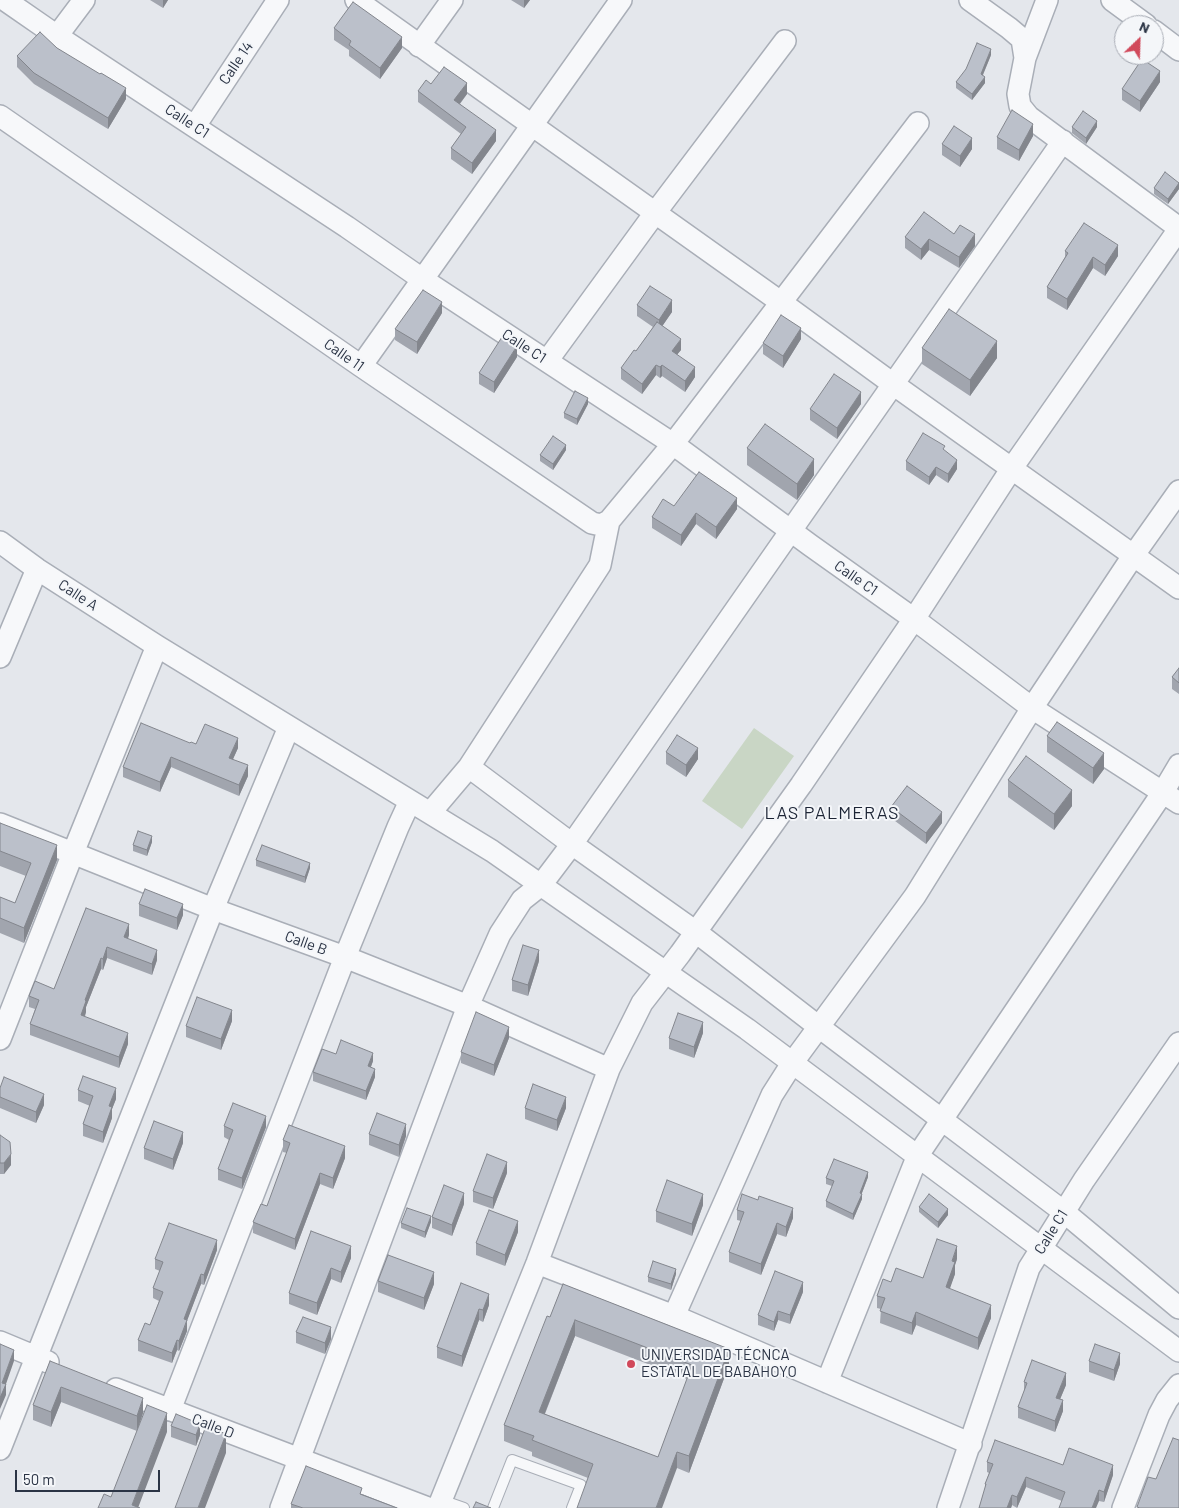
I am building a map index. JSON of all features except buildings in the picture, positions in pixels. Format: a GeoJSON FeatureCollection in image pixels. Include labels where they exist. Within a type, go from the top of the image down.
{"type":"FeatureCollection","features":[{"type":"Feature","properties":{"kind":"street","name":"Calle C1"},"geometry":{"type":"LineString","coordinates":[[5,0],[355,232],[422,279],[673,444],[914,619],[1032,708],[1171,798]]}},
{"type":"Feature","properties":{"kind":"street"},"geometry":{"type":"LineString","coordinates":[[57,36],[84,0]]}},
{"type":"Feature","properties":{"kind":"street","name":"Calle 14"},"geometry":{"type":"LineString","coordinates":[[195,126],[278,0]]}},
{"type":"Feature","properties":{"kind":"street"},"geometry":{"type":"LineString","coordinates":[[356,0],[1179,588]]}},
{"type":"Feature","properties":{"kind":"street"},"geometry":{"type":"LineString","coordinates":[[419,46],[452,0]]}},
{"type":"Feature","properties":{"kind":"street"},"geometry":{"type":"LineString","coordinates":[[360,366],[621,0]]}},
{"type":"Feature","properties":{"kind":"street"},"geometry":{"type":"LineString","coordinates":[[970,0],[1022,39],[1024,58]]}},
{"type":"Feature","properties":{"kind":"street"},"geometry":{"type":"LineString","coordinates":[[436,1506],[536,1263],[608,1069],[642,1003],[696,932],[801,785],[914,619],[1012,468],[1179,228],[1029,117],[1020,106],[1018,94],[1024,58],[1048,0]]}},
{"type":"Feature","properties":{"kind":"street"},"geometry":{"type":"LineString","coordinates":[[1112,0],[1132,15]]}},
{"type":"Feature","properties":{"kind":"street"},"geometry":{"type":"LineString","coordinates":[[1164,39],[1179,50]]}},
{"type":"Feature","properties":{"kind":"street"},"geometry":{"type":"LineString","coordinates":[[547,361],[655,213],[785,41]]}},
{"type":"Feature","properties":{"kind":"street","name":"Calle 11"},"geometry":{"type":"LineString","coordinates":[[0,116],[360,366],[592,523],[601,525],[609,521]]}},
{"type":"Feature","properties":{"kind":"street"},"geometry":{"type":"LineString","coordinates":[[430,813],[469,767],[600,564],[609,521],[673,444],[918,123]]}},
{"type":"Feature","properties":{"kind":"street"},"geometry":{"type":"LineString","coordinates":[[281,1508],[468,1006],[500,934],[522,900],[541,884],[572,844],[1063,141]]}},
{"type":"Feature","properties":{"kind":"street"},"geometry":{"type":"LineString","coordinates":[[674,1316],[772,1095],[793,1062],[914,896],[1032,708],[1179,491]]}},
{"type":"Feature","properties":{"kind":"street","name":"Calle A"},"geometry":{"type":"LineString","coordinates":[[0,542],[37,569],[157,646],[492,851],[541,884],[793,1062],[1179,1351]]}},
{"type":"Feature","properties":{"kind":"street"},"geometry":{"type":"LineString","coordinates":[[0,656],[37,569]]}},
{"type":"Feature","properties":{"kind":"street"},"geometry":{"type":"LineString","coordinates":[[0,1039],[157,646]]}},
{"type":"Feature","properties":{"kind":"street"},"geometry":{"type":"LineString","coordinates":[[0,1449],[213,909],[289,727]]}},
{"type":"Feature","properties":{"kind":"street"},"geometry":{"type":"LineString","coordinates":[[827,1382],[918,1155],[1171,798],[1179,765]]}},
{"type":"Feature","properties":{"kind":"street"},"geometry":{"type":"LineString","coordinates":[[469,767],[572,844],[696,932],[1176,1299]]}},
{"type":"Feature","properties":{"kind":"street"},"geometry":{"type":"LineString","coordinates":[[170,1410],[344,957],[410,801]]}},
{"type":"Feature","properties":{"kind":"street","name":"Calle B"},"geometry":{"type":"LineString","coordinates":[[0,824],[213,909],[344,957],[468,1006],[608,1069]]}},
{"type":"Feature","properties":{"kind":"street","name":"Calle C1"},"geometry":{"type":"LineString","coordinates":[[948,1508],[1029,1268],[1084,1180],[1179,1044]]}},
{"type":"Feature","properties":{"kind":"street"},"geometry":{"type":"LineString","coordinates":[[536,1263],[674,1316],[971,1444]]}},
{"type":"Feature","properties":{"kind":"street"},"geometry":{"type":"LineString","coordinates":[[0,1342],[62,1368]]}},
{"type":"Feature","properties":{"kind":"street","name":"Calle D"},"geometry":{"type":"LineString","coordinates":[[98,1382],[300,1459],[436,1506]]}},
{"type":"Feature","properties":{"kind":"street"},"geometry":{"type":"LineString","coordinates":[[1123,1508],[1159,1415],[1167,1400],[1179,1385]]}},
{"type":"Feature","properties":{"kind":"lane"},"geometry":{"type":"LineString","coordinates":[[493,1508],[512,1460],[581,1485],[572,1508]]}},
{"type":"Feature","properties":{"kind":"lane"},"geometry":{"type":"LineString","coordinates":[[436,1506],[464,1508]]}},
{"type":"Feature","properties":{"kind":"green space"},"geometry":{"type":"Polygon","coordinates":[[[754,728],[794,756],[742,829],[702,801],[754,728]]]}},
{"type":"Feature","properties":{"kind":"place","name":"UNIVERSIDAD TÉCNCA ESTATAL DE BABAHOYO"},"geometry":{"type":"Point","coordinates":[631,1364]}},
{"type":"Feature","properties":{"kind":"district","name":"LAS PALMERAS"},"geometry":{"type":"Point","coordinates":[832,813]}}]}
